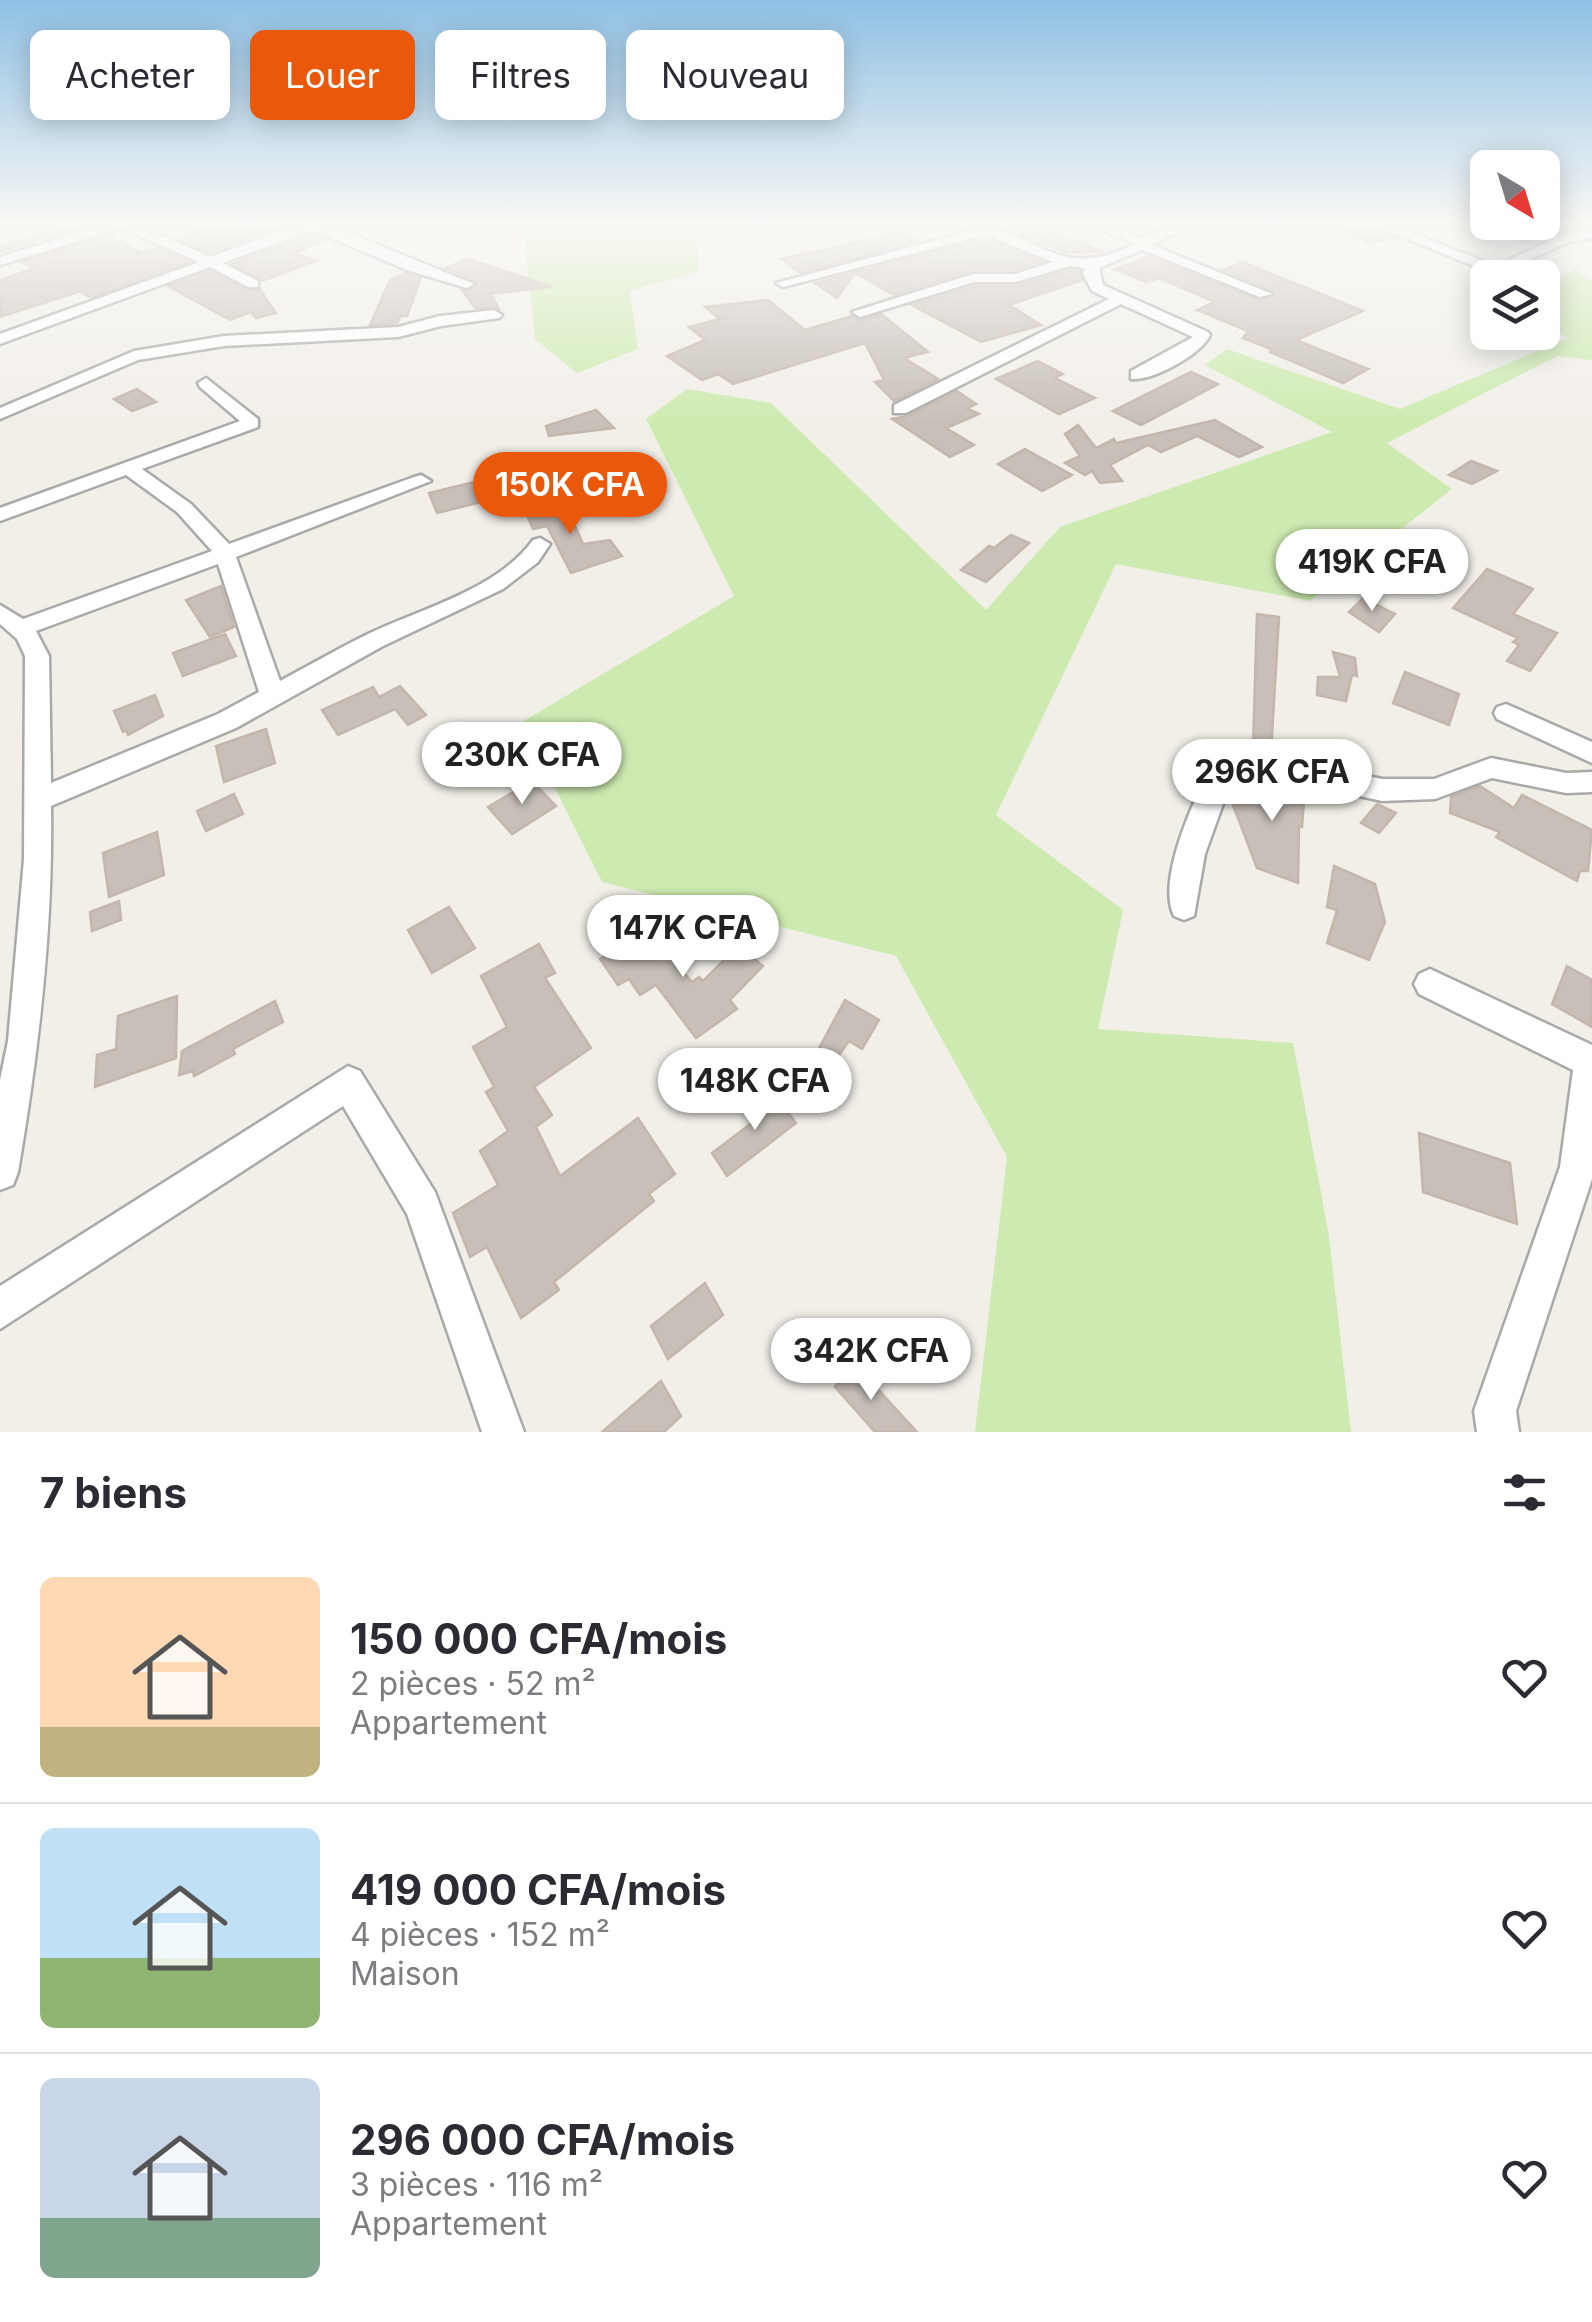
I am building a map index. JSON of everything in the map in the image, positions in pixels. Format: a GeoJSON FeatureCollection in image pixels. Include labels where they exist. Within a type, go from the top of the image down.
{"type":"FeatureCollection","features":[{"type":"Feature","properties":{"kind":"street"},"geometry":{"type":"LineString","coordinates":[[0,339],[135,290]]}},
{"type":"Feature","properties":{"kind":"street"},"geometry":{"type":"LineString","coordinates":[[860,312],[934,290]]}},
{"type":"Feature","properties":{"kind":"street"},"geometry":{"type":"LineString","coordinates":[[1105,290],[1202,335],[1198,344],[1137,375]]}},
{"type":"Feature","properties":{"kind":"street"},"geometry":{"type":"LineString","coordinates":[[1254,290],[1264,294]]}},
{"type":"Feature","properties":{"kind":"street"},"geometry":{"type":"LineString","coordinates":[[900,409],[1120,299]]}},
{"type":"Feature","properties":{"kind":"street"},"geometry":{"type":"LineString","coordinates":[[0,414],[134,356],[224,341],[398,332],[494,315]]}},
{"type":"Feature","properties":{"kind":"street"},"geometry":{"type":"LineString","coordinates":[[0,515],[252,424],[206,383]]}},
{"type":"Feature","properties":{"kind":"street"},"geometry":{"type":"LineString","coordinates":[[128,468],[184,508],[224,551],[273,698]]}},
{"type":"Feature","properties":{"kind":"street"},"geometry":{"type":"LineString","coordinates":[[0,1172],[24,1041],[38,859],[37,656],[10,620],[224,551],[421,481]]}},
{"type":"Feature","properties":{"kind":"street"},"geometry":{"type":"LineString","coordinates":[[37,800],[273,698],[375,640],[495,584],[531,557],[540,544]]}},
{"type":"Feature","properties":{"kind":"street"},"geometry":{"type":"LineString","coordinates":[[1506,714],[1592,753]]}},
{"type":"Feature","properties":{"kind":"street"},"geometry":{"type":"LineString","coordinates":[[1184,907],[1183,879],[1205,809],[1223,770],[1248,761],[1382,790],[1435,788],[1491,768],[1566,783],[1592,782]]}},
{"type":"Feature","properties":{"kind":"street"},"geometry":{"type":"LineString","coordinates":[[1430,984],[1591,1061],[1578,1167],[1495,1411],[1498,1432]]}},
{"type":"Feature","properties":{"kind":"street"},"geometry":{"type":"LineString","coordinates":[[0,1309],[348,1083],[422,1205],[503,1432]]}},
{"type":"Feature","properties":{"kind":"green space"},"geometry":{"type":"Polygon","coordinates":[[[530,290],[634,290],[630,291],[638,349],[577,373],[535,339],[530,290]]]}},
{"type":"Feature","properties":{"kind":"green space"},"geometry":{"type":"Polygon","coordinates":[[[1560,290],[1592,290],[1592,360],[1557,356],[1387,443],[1452,489],[1310,601],[1116,564],[996,815],[1123,910],[1098,1029],[1293,1043],[1329,1236],[1351,1432],[975,1432],[1007,1157],[896,956],[602,882],[522,722],[734,596],[646,419],[687,389],[771,403],[986,610],[1060,527],[1332,432],[1205,365],[1227,349],[1400,409],[1540,350],[1560,350],[1560,341],[1568,338],[1560,334],[1560,290]]]}},
{"type":"Feature","properties":{"kind":"building"},"geometry":{"type":"Polygon","coordinates":[[[0,290],[112,290],[89,297],[81,291],[0,317],[0,290]]]}},
{"type":"Feature","properties":{"kind":"building"},"geometry":{"type":"Polygon","coordinates":[[[175,290],[260,290],[276,313],[256,318],[251,312],[230,320],[175,290]]]}},
{"type":"Feature","properties":{"kind":"building"},"geometry":{"type":"Polygon","coordinates":[[[386,290],[417,290],[407,316],[401,316],[397,323],[370,325],[386,290]]]}},
{"type":"Feature","properties":{"kind":"building"},"geometry":{"type":"Polygon","coordinates":[[[462,290],[527,290],[491,294],[499,309],[475,308],[462,290]]]}},
{"type":"Feature","properties":{"kind":"building"},"geometry":{"type":"Polygon","coordinates":[[[825,290],[843,290],[837,298],[825,290]]]}},
{"type":"Feature","properties":{"kind":"building"},"geometry":{"type":"Polygon","coordinates":[[[885,290],[910,290],[894,295],[885,290]]]}},
{"type":"Feature","properties":{"kind":"building"},"geometry":{"type":"Polygon","coordinates":[[[962,290],[1053,290],[1009,305],[1041,325],[981,342],[912,305],[962,290]]]}},
{"type":"Feature","properties":{"kind":"building"},"geometry":{"type":"Polygon","coordinates":[[[1187,290],[1233,290],[1259,300],[1275,296],[1270,290],[1311,290],[1363,311],[1296,340],[1368,369],[1343,383],[1270,352],[1273,350],[1243,338],[1248,331],[1197,310],[1215,302],[1187,290]]]}},
{"type":"Feature","properties":{"kind":"building"},"geometry":{"type":"Polygon","coordinates":[[[768,300],[805,330],[852,316],[861,321],[881,314],[928,352],[904,358],[938,379],[894,401],[875,382],[884,380],[865,343],[733,384],[718,374],[702,380],[667,356],[705,340],[689,327],[720,319],[705,307],[768,300]]]}},
{"type":"Feature","properties":{"kind":"building"},"geometry":{"type":"Polygon","coordinates":[[[1038,361],[1063,374],[1055,378],[1095,398],[1059,414],[996,379],[1038,361]]]}},
{"type":"Feature","properties":{"kind":"building"},"geometry":{"type":"Polygon","coordinates":[[[1191,372],[1218,384],[1141,425],[1113,411],[1191,372]]]}},
{"type":"Feature","properties":{"kind":"building"},"geometry":{"type":"Polygon","coordinates":[[[137,389],[156,402],[132,411],[114,399],[137,389]]]}},
{"type":"Feature","properties":{"kind":"building"},"geometry":{"type":"Polygon","coordinates":[[[957,391],[976,404],[967,408],[979,414],[946,428],[974,445],[950,457],[892,419],[908,416],[957,391]]]}},
{"type":"Feature","properties":{"kind":"building"},"geometry":{"type":"Polygon","coordinates":[[[596,410],[614,428],[549,436],[546,426],[596,410]]]}},
{"type":"Feature","properties":{"kind":"building"},"geometry":{"type":"Polygon","coordinates":[[[1215,420],[1262,447],[1239,457],[1197,436],[1161,452],[1148,445],[1110,465],[1122,481],[1100,483],[1092,471],[1085,475],[1065,463],[1080,456],[1065,434],[1078,425],[1096,448],[1114,439],[1116,443],[1215,420]]]}},
{"type":"Feature","properties":{"kind":"building"},"geometry":{"type":"Polygon","coordinates":[[[1025,449],[1072,475],[1042,491],[998,464],[1025,449]]]}},
{"type":"Feature","properties":{"kind":"building"},"geometry":{"type":"Polygon","coordinates":[[[1471,461],[1497,471],[1472,484],[1449,475],[1471,461]]]}},
{"type":"Feature","properties":{"kind":"building"},"geometry":{"type":"Polygon","coordinates":[[[474,482],[482,502],[437,513],[429,493],[474,482]]]}},
{"type":"Feature","properties":{"kind":"building"},"geometry":{"type":"Polygon","coordinates":[[[563,499],[583,544],[610,540],[622,556],[571,573],[547,526],[533,529],[524,508],[563,499]]]}},
{"type":"Feature","properties":{"kind":"building"},"geometry":{"type":"Polygon","coordinates":[[[1011,535],[1029,543],[986,582],[961,570],[989,546],[994,548],[1011,535]]]}},
{"type":"Feature","properties":{"kind":"building"},"geometry":{"type":"Polygon","coordinates":[[[1487,569],[1533,589],[1513,614],[1557,633],[1530,671],[1507,661],[1519,645],[1513,642],[1518,638],[1453,608],[1487,569]]]}},
{"type":"Feature","properties":{"kind":"building"},"geometry":{"type":"Polygon","coordinates":[[[221,586],[234,627],[210,637],[186,600],[221,586]]]}},
{"type":"Feature","properties":{"kind":"building"},"geometry":{"type":"Polygon","coordinates":[[[1363,598],[1395,614],[1379,632],[1349,612],[1363,598]]]}},
{"type":"Feature","properties":{"kind":"building"},"geometry":{"type":"Polygon","coordinates":[[[1257,614],[1279,617],[1271,752],[1253,748],[1257,614]]]}},
{"type":"Feature","properties":{"kind":"building"},"geometry":{"type":"Polygon","coordinates":[[[225,634],[236,656],[183,676],[173,653],[225,634]]]}},
{"type":"Feature","properties":{"kind":"building"},"geometry":{"type":"Polygon","coordinates":[[[1333,652],[1355,658],[1357,676],[1352,675],[1346,701],[1317,695],[1318,677],[1340,677],[1333,652]]]}},
{"type":"Feature","properties":{"kind":"building"},"geometry":{"type":"Polygon","coordinates":[[[1405,672],[1459,694],[1449,725],[1393,703],[1405,672]]]}},
{"type":"Feature","properties":{"kind":"building"},"geometry":{"type":"Polygon","coordinates":[[[400,686],[426,715],[408,725],[395,709],[338,735],[322,710],[373,687],[379,697],[400,686]]]}},
{"type":"Feature","properties":{"kind":"building"},"geometry":{"type":"Polygon","coordinates":[[[155,695],[163,716],[128,735],[126,730],[123,732],[114,711],[155,695]]]}},
{"type":"Feature","properties":{"kind":"building"},"geometry":{"type":"Polygon","coordinates":[[[266,729],[275,763],[224,782],[216,746],[266,729]]]}},
{"type":"Feature","properties":{"kind":"building"},"geometry":{"type":"Polygon","coordinates":[[[1247,775],[1305,788],[1302,827],[1299,826],[1298,883],[1257,868],[1230,797],[1244,797],[1247,775]]]}},
{"type":"Feature","properties":{"kind":"building"},"geometry":{"type":"Polygon","coordinates":[[[532,781],[556,806],[512,834],[488,807],[532,781]]]}},
{"type":"Feature","properties":{"kind":"building"},"geometry":{"type":"Polygon","coordinates":[[[1480,786],[1514,808],[1522,795],[1592,830],[1588,871],[1580,871],[1577,881],[1496,837],[1500,832],[1450,813],[1451,797],[1480,786]]]}},
{"type":"Feature","properties":{"kind":"building"},"geometry":{"type":"Polygon","coordinates":[[[234,794],[243,814],[206,831],[197,811],[234,794]]]}},
{"type":"Feature","properties":{"kind":"building"},"geometry":{"type":"Polygon","coordinates":[[[1377,804],[1396,813],[1379,833],[1361,823],[1377,804]]]}},
{"type":"Feature","properties":{"kind":"building"},"geometry":{"type":"Polygon","coordinates":[[[157,832],[164,875],[109,897],[103,853],[157,832]]]}},
{"type":"Feature","properties":{"kind":"building"},"geometry":{"type":"Polygon","coordinates":[[[1334,866],[1375,884],[1385,922],[1369,960],[1327,943],[1337,910],[1327,907],[1334,866]]]}},
{"type":"Feature","properties":{"kind":"building"},"geometry":{"type":"Polygon","coordinates":[[[119,901],[121,920],[92,931],[90,912],[119,901]]]}},
{"type":"Feature","properties":{"kind":"building"},"geometry":{"type":"Polygon","coordinates":[[[449,907],[475,948],[432,973],[408,930],[449,907]]]}},
{"type":"Feature","properties":{"kind":"building"},"geometry":{"type":"Polygon","coordinates":[[[648,930],[692,982],[699,977],[703,981],[738,946],[763,966],[730,1000],[737,1009],[696,1038],[656,985],[640,995],[629,979],[618,985],[600,959],[648,930]]]}},
{"type":"Feature","properties":{"kind":"building"},"geometry":{"type":"Polygon","coordinates":[[[539,944],[555,973],[545,978],[591,1048],[534,1087],[552,1115],[536,1127],[560,1176],[638,1118],[675,1174],[649,1194],[654,1201],[554,1282],[559,1290],[521,1318],[487,1247],[470,1257],[453,1213],[498,1185],[480,1151],[508,1131],[486,1092],[494,1087],[473,1047],[507,1027],[481,976],[539,944]]]}},
{"type":"Feature","properties":{"kind":"building"},"geometry":{"type":"Polygon","coordinates":[[[1567,966],[1592,980],[1592,1027],[1552,1004],[1567,966]]]}},
{"type":"Feature","properties":{"kind":"building"},"geometry":{"type":"Polygon","coordinates":[[[177,996],[176,1058],[95,1087],[97,1055],[116,1049],[118,1016],[177,996]]]}},
{"type":"Feature","properties":{"kind":"building"},"geometry":{"type":"Polygon","coordinates":[[[845,1000],[879,1020],[862,1049],[849,1041],[835,1061],[818,1050],[845,1000]]]}},
{"type":"Feature","properties":{"kind":"building"},"geometry":{"type":"Polygon","coordinates":[[[275,1001],[283,1022],[194,1076],[193,1071],[179,1075],[182,1051],[275,1001]]]}},
{"type":"Feature","properties":{"kind":"building"},"geometry":{"type":"Polygon","coordinates":[[[774,1094],[796,1123],[727,1176],[712,1153],[753,1122],[744,1108],[761,1095],[766,1101],[774,1094]]]}},
{"type":"Feature","properties":{"kind":"building"},"geometry":{"type":"Polygon","coordinates":[[[1419,1133],[1510,1163],[1517,1224],[1423,1192],[1419,1133]]]}},
{"type":"Feature","properties":{"kind":"building"},"geometry":{"type":"Polygon","coordinates":[[[705,1283],[723,1315],[668,1359],[651,1326],[705,1283]]]}},
{"type":"Feature","properties":{"kind":"building"},"geometry":{"type":"Polygon","coordinates":[[[853,1362],[917,1432],[875,1432],[835,1387],[853,1362]]]}},
{"type":"Feature","properties":{"kind":"building"},"geometry":{"type":"Polygon","coordinates":[[[661,1381],[681,1416],[664,1432],[602,1432],[661,1381]]]}}]}
